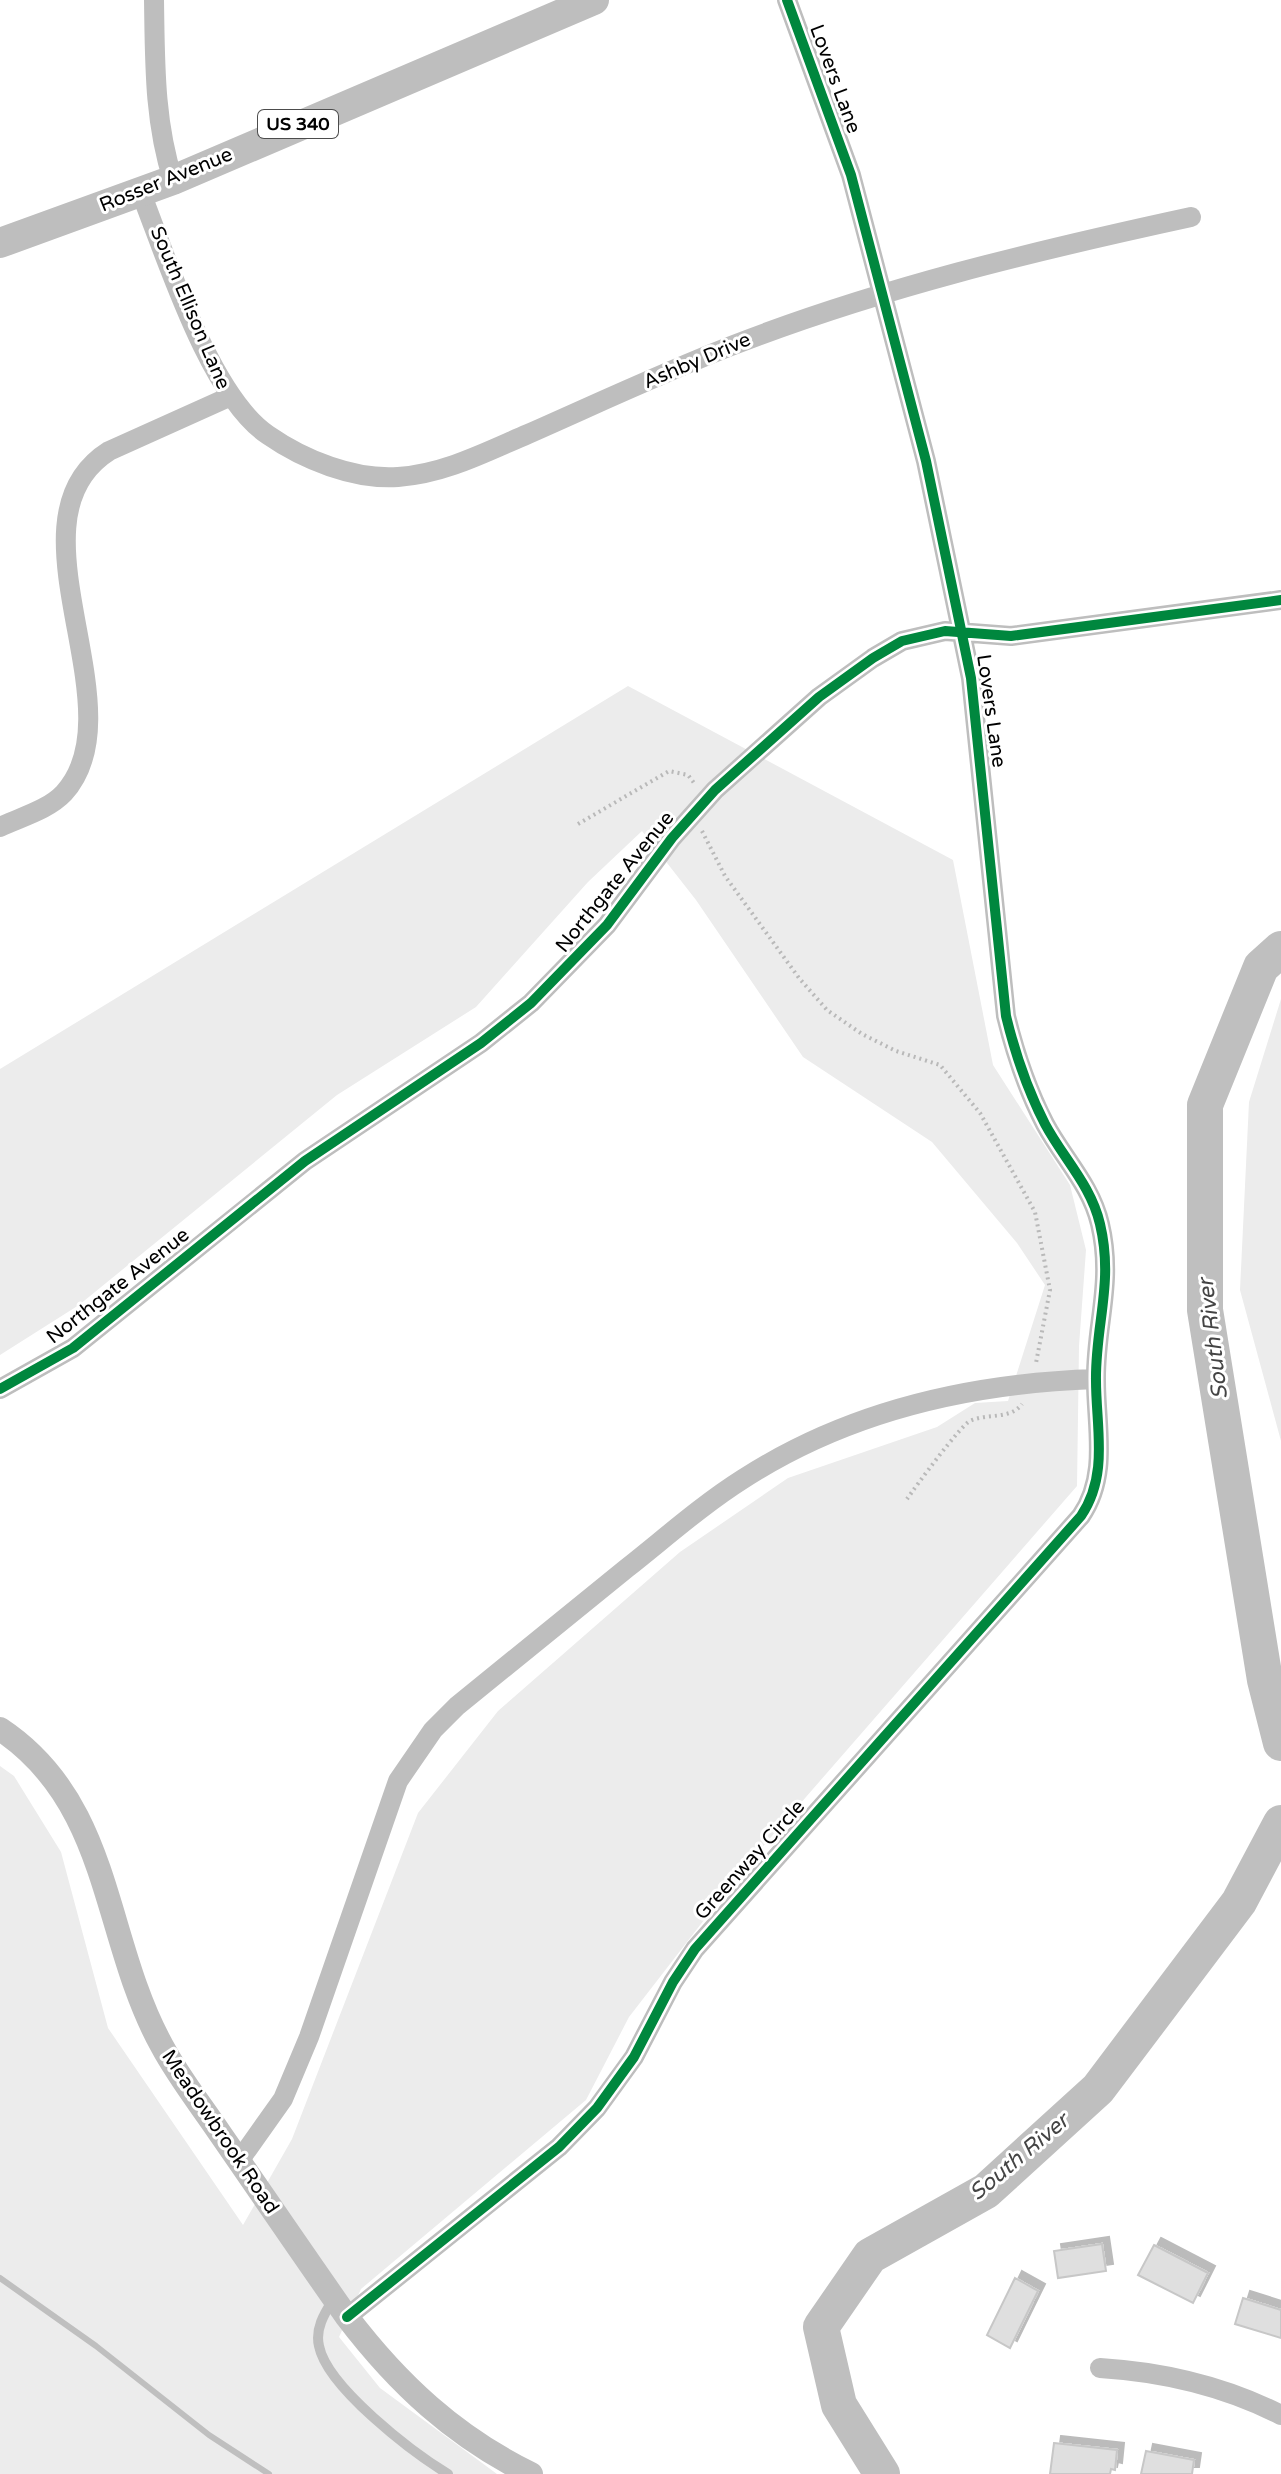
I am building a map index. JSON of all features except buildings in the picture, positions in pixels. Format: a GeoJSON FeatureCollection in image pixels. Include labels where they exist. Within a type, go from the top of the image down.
{"type":"FeatureCollection","features":[{"type":"Feature","properties":{"kind":"main road","name":"Rosser Avenue"},"geometry":{"type":"LineString","coordinates":[[0,243],[173,180],[594,0]]}},
{"type":"Feature","properties":{"kind":"street"},"geometry":{"type":"LineString","coordinates":[[154,0],[155,90],[173,180]]}},
{"type":"Feature","properties":{"kind":"street","name":"Lovers Lane"},"geometry":{"type":"LineString","coordinates":[[787,0],[851,175],[884,291],[926,461],[962,632],[978,737],[1006,1016],[1026,1083],[1045,1124],[1080,1177],[1100,1222],[1106,1288],[1096,1379]]}},
{"type":"Feature","properties":{"kind":"street","name":"South Ellison Lane"},"geometry":{"type":"LineString","coordinates":[[0,827],[48,805],[63,794],[83,758],[86,714],[66,549],[71,491],[93,460],[229,397],[141,193]]}},
{"type":"Feature","properties":{"kind":"street","name":"Ashby Drive"},"geometry":{"type":"LineString","coordinates":[[229,397],[268,435],[301,454],[373,478],[400,477],[466,460],[728,348],[884,291],[1191,217]]}},
{"type":"Feature","properties":{"kind":"street","name":"Northgate Avenue"},"geometry":{"type":"LineString","coordinates":[[0,1389],[73,1348],[305,1161],[481,1043],[531,1003],[607,925],[697,810],[770,737],[873,658],[919,635],[962,632],[1011,636],[1281,600]]}},
{"type":"Feature","properties":{"kind":"street"},"geometry":{"type":"LineString","coordinates":[[239,2161],[283,2099],[309,2037],[398,1781],[433,1730],[457,1706],[702,1508],[744,1478],[803,1446],[855,1424],[950,1395],[1032,1382],[1096,1379]]}},
{"type":"Feature","properties":{"kind":"street","name":"Greenway Circle"},"geometry":{"type":"LineString","coordinates":[[340,2308],[559,2147],[597,2108],[634,2057],[673,1982],[695,1949],[1081,1516],[1096,1488],[1099,1468],[1096,1379]]}},
{"type":"Feature","properties":{"kind":"street","name":"Meadowbrook Road"},"geometry":{"type":"LineString","coordinates":[[0,1729],[41,1762],[80,1820],[99,1863],[131,1979],[145,2015],[164,2050],[340,2308],[373,2351],[434,2413],[467,2437],[531,2474]]}},
{"type":"Feature","properties":{"kind":"street"},"geometry":{"type":"LineString","coordinates":[[1100,2368],[1172,2376],[1215,2387],[1281,2415]]}},
{"type":"Feature","properties":{"kind":"lane"},"geometry":{"type":"LineString","coordinates":[[340,2308],[318,2332],[323,2359],[367,2411],[394,2436],[448,2474]]}},
{"type":"Feature","properties":{"kind":"path"},"geometry":{"type":"LineString","coordinates":[[578,824],[669,771],[688,775],[695,786],[697,810],[706,840],[725,876],[799,978],[827,1010],[862,1034],[896,1051],[940,1065],[980,1113],[1035,1212],[1050,1290],[1030,1394],[1018,1409],[966,1423],[907,1499]]}},
{"type":"Feature","properties":{"kind":"shaded area"},"geometry":{"type":"Polygon","coordinates":[[[628,686],[953,860],[993,1065],[1070,1185],[1086,1250],[1079,1346],[1077,1486],[745,1867],[629,2017],[586,2100],[361,2289],[339,2337],[380,2388],[497,2474],[0,2474],[0,1766],[14,1776],[61,1852],[108,2028],[243,2225],[292,2139],[418,1813],[498,1711],[680,1552],[788,1478],[937,1427],[975,1403],[1008,1401],[1045,1285],[1017,1243],[932,1142],[803,1057],[696,900],[642,831],[588,882],[476,1007],[337,1095],[79,1305],[0,1355],[0,1069],[628,686]]]}},
{"type":"Feature","properties":{"kind":"shaded area"},"geometry":{"type":"Polygon","coordinates":[[[1281,999],[1281,1441],[1240,1290],[1249,1102],[1281,999]]]}},
{"type":"Feature","properties":{"kind":"waterway","name":"South River"},"geometry":{"type":"LineString","coordinates":[[1281,949],[1261,967],[1205,1105],[1205,1310],[1265,1680],[1281,1743]]}},
{"type":"Feature","properties":{"kind":"waterway","name":"South River"},"geometry":{"type":"LineString","coordinates":[[882,2474],[839,2405],[821,2327],[870,2256],[986,2191],[1098,2089],[1239,1902],[1281,1823]]}},
{"type":"Feature","properties":{"kind":"waterway"},"geometry":{"type":"LineString","coordinates":[[0,2278],[96,2346],[209,2435],[269,2474]]}},
{"type":"Feature","properties":{"kind":"cycle path"},"geometry":{"type":"LineString","coordinates":[[347,2317],[559,2147],[597,2108],[634,2057],[673,1982],[695,1949],[1081,1516],[1095,1484],[1099,1450],[1096,1361],[1105,1285],[1100,1224],[1083,1184],[1039,1111],[1022,1071],[1006,1016],[971,678],[926,461],[851,175],[787,0]]}},
{"type":"Feature","properties":{"kind":"cycle path"},"geometry":{"type":"LineString","coordinates":[[0,1389],[73,1348],[305,1161],[481,1043],[531,1003],[607,925],[672,838],[715,790],[819,697],[873,658],[902,641],[945,631],[1011,636],[1281,600]]}}]}
